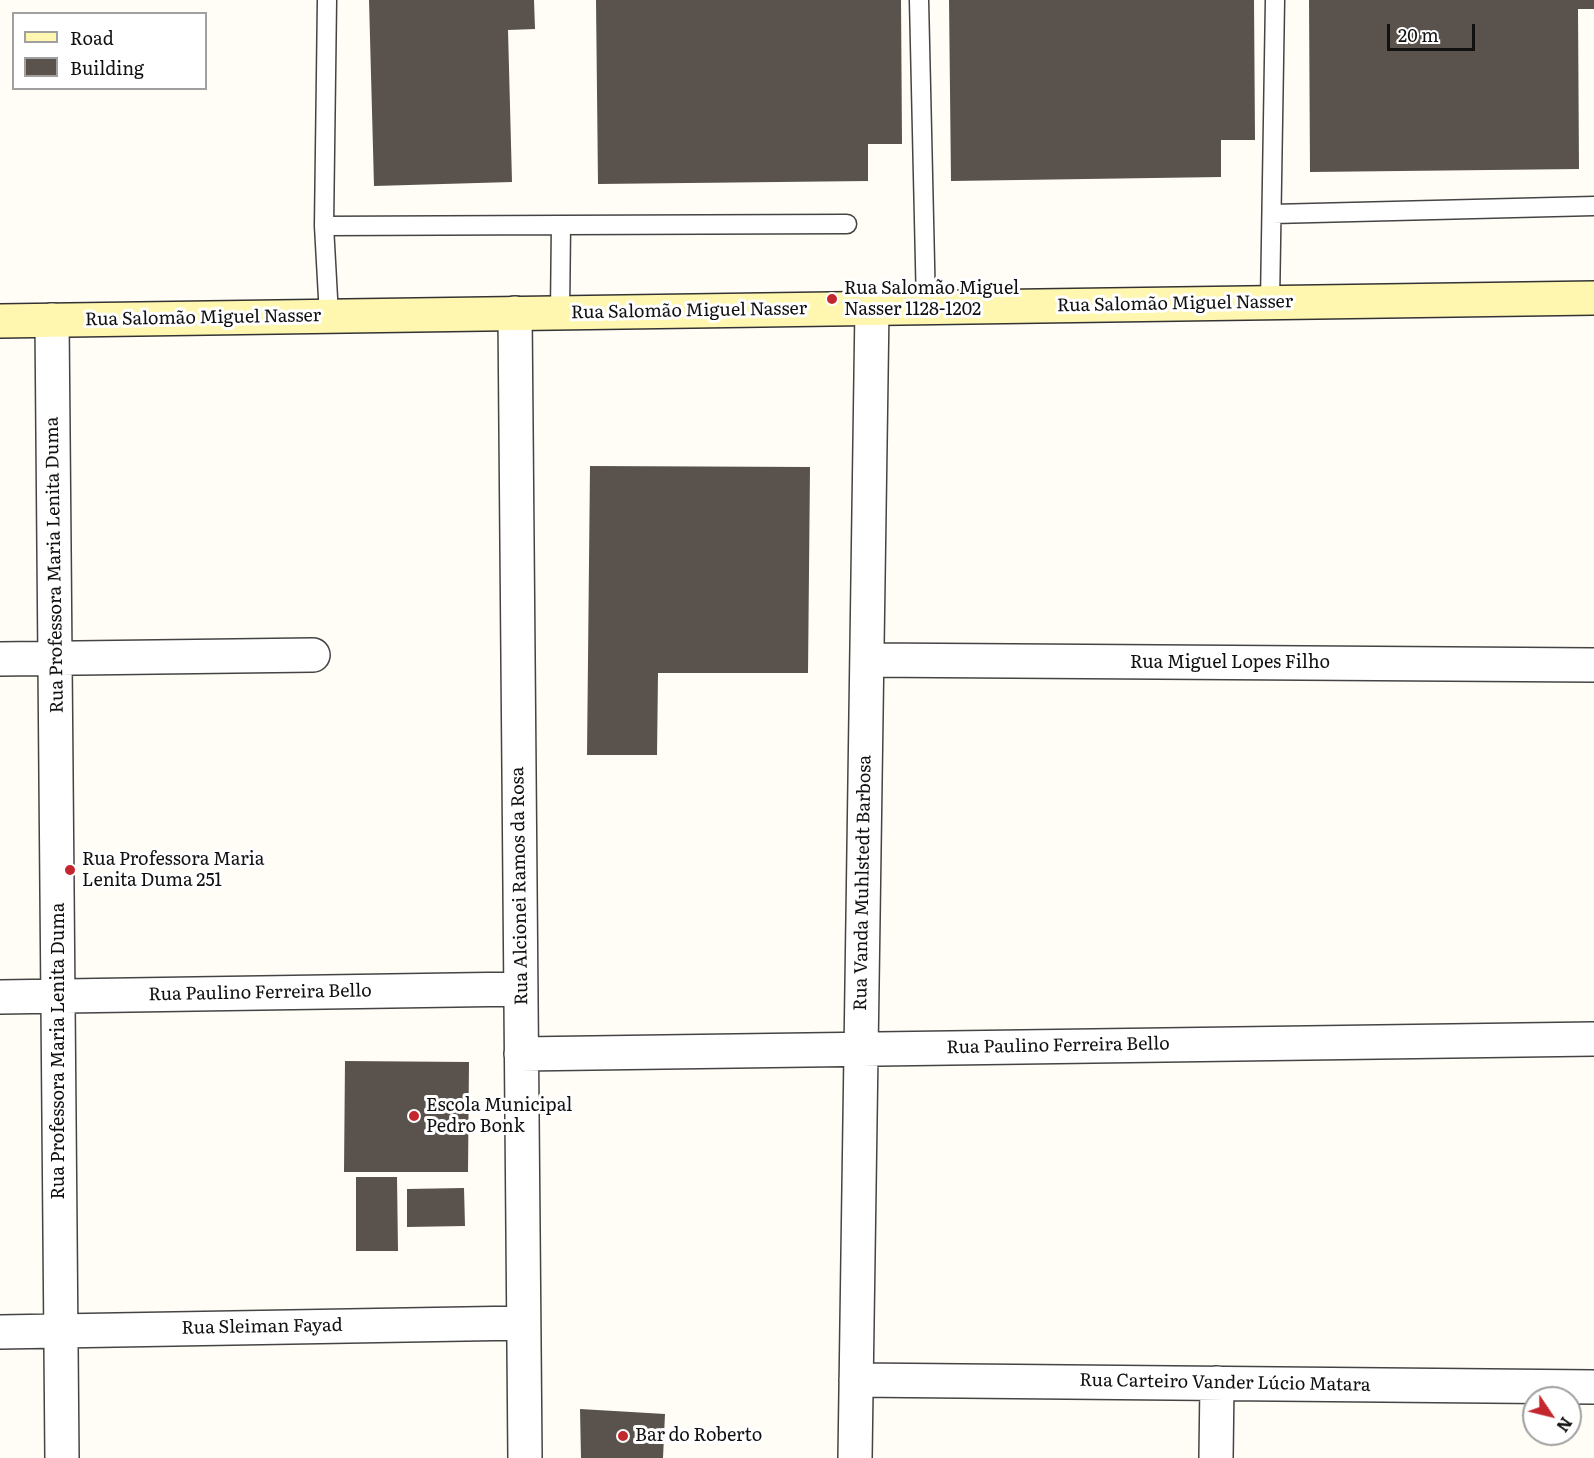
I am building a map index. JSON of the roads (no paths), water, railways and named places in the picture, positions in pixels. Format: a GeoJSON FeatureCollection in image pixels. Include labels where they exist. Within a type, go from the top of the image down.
{"type":"FeatureCollection","features":[{"type":"Feature","properties":{"kind":"street","name":"Rua Salomão Miguel Nasser"},"geometry":{"type":"LineString","coordinates":[[0,321],[1594,298]]}},
{"type":"Feature","properties":{"kind":"street","name":"Rua Vanda Muhlstedt Barbosa"},"geometry":{"type":"LineString","coordinates":[[855,1458],[872,308]]}},
{"type":"Feature","properties":{"kind":"street","name":"Rua Alcionei Ramos da Rosa"},"geometry":{"type":"LineString","coordinates":[[515,313],[525,1458]]}},
{"type":"Feature","properties":{"kind":"street","name":"Rua Professora Maria Lenita Duma"},"geometry":{"type":"LineString","coordinates":[[52,320],[62,1458]]}},
{"type":"Feature","properties":{"kind":"street"},"geometry":{"type":"LineString","coordinates":[[0,659],[313,655]]}},
{"type":"Feature","properties":{"kind":"street","name":"Rua Miguel Lopes Filho"},"geometry":{"type":"LineString","coordinates":[[867,660],[1594,665]]}},
{"type":"Feature","properties":{"kind":"street","name":"Rua Paulino Ferreira Bello"},"geometry":{"type":"LineString","coordinates":[[0,997],[521,989]]}},
{"type":"Feature","properties":{"kind":"street","name":"Rua Paulino Ferreira Bello"},"geometry":{"type":"LineString","coordinates":[[521,1054],[1594,1039]]}},
{"type":"Feature","properties":{"kind":"street","name":"Rua Sleiman Fayad"},"geometry":{"type":"LineString","coordinates":[[0,1332],[523,1323]]}},
{"type":"Feature","properties":{"kind":"street","name":"Rua Carteiro Vander Lúcio Matara"},"geometry":{"type":"LineString","coordinates":[[856,1380],[1594,1387]]}},
{"type":"Feature","properties":{"kind":"street"},"geometry":{"type":"LineString","coordinates":[[1216,1458],[1217,1383]]}},
{"type":"Feature","properties":{"kind":"lane"},"geometry":{"type":"LineString","coordinates":[[327,0],[324,225],[329,316]]}},
{"type":"Feature","properties":{"kind":"lane"},"geometry":{"type":"LineString","coordinates":[[919,0],[923,264],[926,307]]}},
{"type":"Feature","properties":{"kind":"lane"},"geometry":{"type":"LineString","coordinates":[[1270,302],[1275,0]]}},
{"type":"Feature","properties":{"kind":"lane"},"geometry":{"type":"LineString","coordinates":[[1273,214],[1594,206]]}},
{"type":"Feature","properties":{"kind":"lane"},"geometry":{"type":"LineString","coordinates":[[324,225],[847,224]]}},
{"type":"Feature","properties":{"kind":"lane"},"geometry":{"type":"LineString","coordinates":[[560,313],[561,225]]}},
{"type":"Feature","properties":{"kind":"place","name":"Rua Salomão Miguel Nasser 1128-1202"},"geometry":{"type":"Point","coordinates":[832,299]}},
{"type":"Feature","properties":{"kind":"place","name":"Rua Professora Maria Lenita Duma 251"},"geometry":{"type":"Point","coordinates":[70,870]}},
{"type":"Feature","properties":{"kind":"place","name":"Escola Municipal Pedro Bonk"},"geometry":{"type":"Point","coordinates":[414,1116]}},
{"type":"Feature","properties":{"kind":"place","name":"Bar do Roberto"},"geometry":{"type":"Point","coordinates":[623,1436]}}]}
